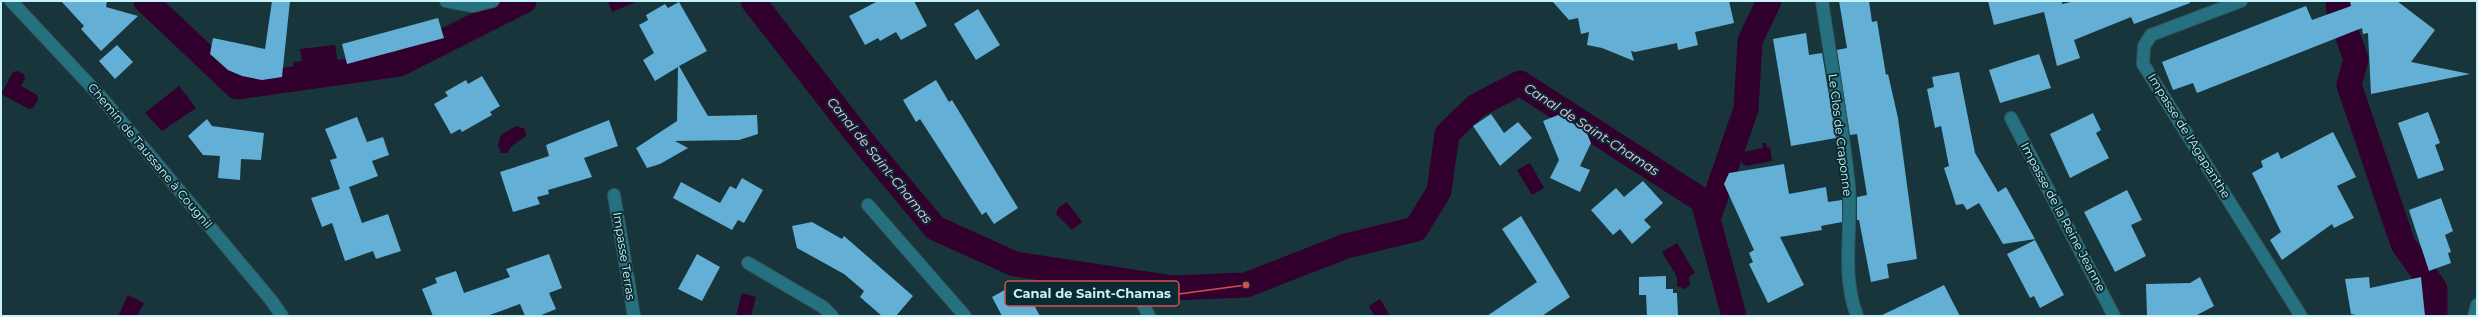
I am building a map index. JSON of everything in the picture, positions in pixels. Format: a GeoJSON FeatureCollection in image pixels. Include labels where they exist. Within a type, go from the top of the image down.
{"type":"FeatureCollection","features":[{"type":"Feature","properties":{"kind":"street","name":"Chemin de Taussane à Cougnil"},"geometry":{"type":"LineString","coordinates":[[11,1],[101,97],[271,300],[282,316]]}},
{"type":"Feature","properties":{"kind":"street"},"geometry":{"type":"LineString","coordinates":[[446,1],[473,6],[493,1]]}},
{"type":"Feature","properties":{"kind":"street","name":"Le Clos de Craponne"},"geometry":{"type":"LineString","coordinates":[[1822,1],[1849,188],[1847,243],[1850,299],[1857,316]]}},
{"type":"Feature","properties":{"kind":"street","name":"Impasse de l'Agapanthe"},"geometry":{"type":"LineString","coordinates":[[2241,1],[2151,35],[2144,46],[2143,64],[2301,316]]}},
{"type":"Feature","properties":{"kind":"street","name":"Impasse de la Reine Jeanne"},"geometry":{"type":"LineString","coordinates":[[2011,118],[2114,316]]}},
{"type":"Feature","properties":{"kind":"street","name":"Impasse Terras"},"geometry":{"type":"LineString","coordinates":[[614,195],[634,316]]}},
{"type":"Feature","properties":{"kind":"street"},"geometry":{"type":"LineString","coordinates":[[868,205],[965,316]]}},
{"type":"Feature","properties":{"kind":"street"},"geometry":{"type":"LineString","coordinates":[[748,263],[823,307],[832,316]]}},
{"type":"Feature","properties":{"kind":"street"},"geometry":{"type":"LineString","coordinates":[[1143,304],[1149,316]]}},
{"type":"Feature","properties":{"kind":"street"},"geometry":{"type":"LineString","coordinates":[[2474,316],[2477,305]]}},
{"type":"Feature","properties":{"kind":"shaded area"},"geometry":{"type":"Polygon","coordinates":[[[608,1],[638,1],[612,12],[608,1]]]}},
{"type":"Feature","properties":{"kind":"shaded area"},"geometry":{"type":"Polygon","coordinates":[[[335,45],[338,62],[294,68],[293,62],[302,61],[300,49],[335,45]]]}},
{"type":"Feature","properties":{"kind":"shaded area"},"geometry":{"type":"Polygon","coordinates":[[[17,71],[24,74],[25,79],[21,86],[37,95],[38,100],[33,108],[29,109],[1,94],[13,72],[17,71]]]}},
{"type":"Feature","properties":{"kind":"shaded area"},"geometry":{"type":"Polygon","coordinates":[[[179,86],[196,108],[162,131],[145,113],[179,86]]]}},
{"type":"Feature","properties":{"kind":"shaded area"},"geometry":{"type":"Polygon","coordinates":[[[516,126],[525,129],[526,136],[512,146],[507,153],[501,153],[498,145],[501,135],[516,126]]]}},
{"type":"Feature","properties":{"kind":"shaded area"},"geometry":{"type":"Polygon","coordinates":[[[1762,143],[1766,143],[1767,148],[1770,147],[1772,161],[1746,166],[1742,163],[1741,156],[1743,152],[1763,148],[1762,143]]]}},
{"type":"Feature","properties":{"kind":"shaded area"},"geometry":{"type":"Polygon","coordinates":[[[1530,163],[1544,188],[1532,195],[1517,170],[1530,163]]]}},
{"type":"Feature","properties":{"kind":"shaded area"},"geometry":{"type":"Polygon","coordinates":[[[1067,202],[1082,222],[1072,230],[1056,214],[1058,208],[1067,202]]]}},
{"type":"Feature","properties":{"kind":"shaded area"},"geometry":{"type":"Polygon","coordinates":[[[1677,243],[1695,273],[1689,277],[1690,285],[1685,289],[1677,286],[1677,277],[1662,252],[1677,243]]]}},
{"type":"Feature","properties":{"kind":"shaded area"},"geometry":{"type":"Polygon","coordinates":[[[742,293],[756,297],[751,316],[736,316],[742,293]]]}},
{"type":"Feature","properties":{"kind":"shaded area"},"geometry":{"type":"Polygon","coordinates":[[[128,295],[144,303],[137,316],[118,316],[128,295]]]}},
{"type":"Feature","properties":{"kind":"shaded area"},"geometry":{"type":"Polygon","coordinates":[[[1380,299],[1390,316],[1374,316],[1369,306],[1380,299]]]}},
{"type":"Feature","properties":{"kind":"building"},"geometry":{"type":"Polygon","coordinates":[[[61,1],[107,1],[106,7],[138,16],[101,51],[81,29],[84,26],[61,1]]]}},
{"type":"Feature","properties":{"kind":"building"},"geometry":{"type":"Polygon","coordinates":[[[272,1],[290,1],[282,77],[262,80],[242,76],[228,70],[210,54],[213,38],[265,49],[272,1]]]}},
{"type":"Feature","properties":{"kind":"building"},"geometry":{"type":"Polygon","coordinates":[[[878,1],[914,1],[927,26],[901,40],[896,32],[880,41],[878,38],[865,45],[849,16],[878,1]]]}},
{"type":"Feature","properties":{"kind":"building"},"geometry":{"type":"Polygon","coordinates":[[[1552,1],[1729,1],[1734,23],[1695,32],[1698,45],[1678,50],[1677,43],[1635,52],[1631,51],[1634,61],[1602,48],[1587,45],[1589,32],[1581,34],[1578,18],[1569,20],[1552,1]]]}},
{"type":"Feature","properties":{"kind":"building"},"geometry":{"type":"Polygon","coordinates":[[[1839,1],[1869,1],[1872,22],[1877,21],[1886,75],[1888,74],[1898,118],[1917,259],[1887,264],[1889,278],[1871,282],[1859,220],[1857,220],[1857,197],[1867,195],[1857,134],[1850,135],[1837,50],[1847,48],[1839,1]]]}},
{"type":"Feature","properties":{"kind":"building"},"geometry":{"type":"Polygon","coordinates":[[[1988,1],[2062,1],[2062,4],[2075,1],[2189,1],[2190,3],[2134,24],[2131,17],[2074,40],[2080,58],[2057,66],[2044,12],[1994,25],[1988,1]]]}},
{"type":"Feature","properties":{"kind":"building"},"geometry":{"type":"Polygon","coordinates":[[[2350,1],[2397,1],[2435,30],[2411,62],[2470,74],[2371,94],[2368,33],[2363,34],[2362,28],[2197,93],[2193,83],[2173,90],[2162,62],[2306,6],[2312,20],[2351,6],[2350,1]]]}},
{"type":"Feature","properties":{"kind":"building"},"geometry":{"type":"Polygon","coordinates":[[[679,2],[707,51],[679,66],[702,106],[708,116],[757,115],[758,134],[739,140],[675,141],[688,148],[660,164],[647,168],[636,148],[677,121],[678,67],[655,81],[643,60],[654,53],[639,25],[648,20],[646,15],[665,4],[668,8],[679,2]]]}},
{"type":"Feature","properties":{"kind":"building"},"geometry":{"type":"Polygon","coordinates":[[[978,9],[1000,45],[976,60],[954,24],[978,9]]]}},
{"type":"Feature","properties":{"kind":"building"},"geometry":{"type":"Polygon","coordinates":[[[438,18],[444,38],[347,64],[342,44],[438,18]]]}},
{"type":"Feature","properties":{"kind":"building"},"geometry":{"type":"Polygon","coordinates":[[[1806,33],[1809,55],[1822,53],[1836,138],[1791,146],[1773,39],[1806,33]]]}},
{"type":"Feature","properties":{"kind":"building"},"geometry":{"type":"Polygon","coordinates":[[[117,45],[133,62],[115,79],[99,61],[117,45]]]}},
{"type":"Feature","properties":{"kind":"building"},"geometry":{"type":"Polygon","coordinates":[[[2039,54],[2051,88],[2000,103],[1989,70],[2039,54]]]}},
{"type":"Feature","properties":{"kind":"building"},"geometry":{"type":"Polygon","coordinates":[[[1959,72],[1975,153],[1998,192],[2006,187],[2035,239],[2003,244],[1979,203],[1967,210],[1963,204],[1956,205],[1944,168],[1949,166],[1941,126],[1935,128],[1927,89],[1934,87],[1932,77],[1959,72]]]}},
{"type":"Feature","properties":{"kind":"building"},"geometry":{"type":"Polygon","coordinates":[[[482,76],[500,106],[490,112],[492,115],[462,132],[460,129],[451,134],[434,104],[448,96],[445,92],[466,80],[468,84],[482,76]]]}},
{"type":"Feature","properties":{"kind":"building"},"geometry":{"type":"Polygon","coordinates":[[[936,80],[949,102],[952,100],[1018,208],[994,224],[986,212],[982,215],[920,119],[916,122],[903,100],[936,80]]]}},
{"type":"Feature","properties":{"kind":"building"},"geometry":{"type":"Polygon","coordinates":[[[2428,112],[2440,143],[2435,145],[2444,170],[2418,179],[2398,123],[2428,112]]]}},
{"type":"Feature","properties":{"kind":"building"},"geometry":{"type":"Polygon","coordinates":[[[2093,113],[2101,130],[2096,133],[2109,158],[2070,178],[2050,134],[2093,113]]]}},
{"type":"Feature","properties":{"kind":"building"},"geometry":{"type":"Polygon","coordinates":[[[1491,114],[1504,133],[1518,122],[1532,138],[1500,166],[1473,126],[1491,114]]]}},
{"type":"Feature","properties":{"kind":"building"},"geometry":{"type":"Polygon","coordinates":[[[1558,115],[1586,131],[1591,143],[1580,166],[1590,170],[1580,192],[1550,178],[1559,160],[1543,121],[1558,115]]]}},
{"type":"Feature","properties":{"kind":"building"},"geometry":{"type":"Polygon","coordinates":[[[357,117],[367,142],[383,137],[389,155],[372,161],[378,176],[349,187],[362,223],[388,214],[401,251],[376,259],[373,251],[345,261],[332,223],[322,227],[311,198],[340,189],[330,160],[337,158],[325,129],[357,117]]]}},
{"type":"Feature","properties":{"kind":"building"},"geometry":{"type":"Polygon","coordinates":[[[207,119],[212,126],[264,133],[261,160],[241,159],[240,180],[218,178],[220,156],[203,155],[188,136],[207,119]]]}},
{"type":"Feature","properties":{"kind":"building"},"geometry":{"type":"Polygon","coordinates":[[[609,120],[618,146],[584,158],[592,177],[548,190],[549,194],[537,197],[540,204],[513,212],[500,172],[549,156],[546,145],[609,120]]]}},
{"type":"Feature","properties":{"kind":"building"},"geometry":{"type":"Polygon","coordinates":[[[2333,132],[2356,177],[2337,186],[2354,218],[2334,228],[2332,224],[2282,260],[2270,240],[2281,232],[2252,173],[2263,167],[2261,161],[2278,152],[2281,159],[2333,132]]]}},
{"type":"Feature","properties":{"kind":"building"},"geometry":{"type":"Polygon","coordinates":[[[1784,164],[1789,194],[1826,187],[1828,202],[1842,200],[1842,222],[1821,226],[1822,230],[1780,237],[1804,285],[1768,303],[1749,264],[1753,262],[1749,253],[1754,250],[1724,184],[1729,173],[1784,164]]]}},
{"type":"Feature","properties":{"kind":"building"},"geometry":{"type":"Polygon","coordinates":[[[742,178],[763,190],[744,223],[738,220],[732,230],[673,198],[681,182],[720,203],[730,186],[736,189],[742,178]]]}},
{"type":"Feature","properties":{"kind":"building"},"geometry":{"type":"Polygon","coordinates":[[[1643,181],[1663,203],[1644,220],[1651,227],[1632,244],[1620,229],[1613,235],[1591,210],[1616,188],[1624,197],[1643,181]]]}},
{"type":"Feature","properties":{"kind":"building"},"geometry":{"type":"Polygon","coordinates":[[[2127,190],[2142,220],[2131,225],[2146,256],[2115,272],[2084,212],[2127,190]]]}},
{"type":"Feature","properties":{"kind":"building"},"geometry":{"type":"Polygon","coordinates":[[[2441,198],[2453,231],[2445,235],[2451,252],[2448,253],[2451,263],[2429,271],[2409,210],[2441,198]]]}},
{"type":"Feature","properties":{"kind":"building"},"geometry":{"type":"Polygon","coordinates":[[[1521,216],[1570,297],[1542,316],[1487,316],[1537,282],[1502,229],[1521,216]]]}},
{"type":"Feature","properties":{"kind":"building"},"geometry":{"type":"Polygon","coordinates":[[[812,222],[842,239],[844,236],[913,296],[896,316],[882,316],[860,297],[864,291],[844,274],[797,248],[792,226],[812,222]]]}},
{"type":"Feature","properties":{"kind":"building"},"geometry":{"type":"Polygon","coordinates":[[[2035,240],[2064,295],[2040,308],[2034,296],[2030,298],[2007,254],[2035,240]]]}},
{"type":"Feature","properties":{"kind":"building"},"geometry":{"type":"Polygon","coordinates":[[[549,254],[562,288],[549,293],[556,309],[539,316],[525,316],[520,304],[487,316],[433,316],[422,289],[437,283],[435,278],[456,271],[464,293],[510,277],[506,269],[549,254]]]}},
{"type":"Feature","properties":{"kind":"building"},"geometry":{"type":"Polygon","coordinates":[[[697,254],[720,267],[702,301],[678,289],[697,254]]]}},
{"type":"Feature","properties":{"kind":"building"},"geometry":{"type":"Polygon","coordinates":[[[1666,276],[1666,289],[1673,289],[1673,293],[1677,293],[1678,316],[1647,316],[1646,295],[1639,295],[1639,277],[1666,276]]]}},
{"type":"Feature","properties":{"kind":"building"},"geometry":{"type":"Polygon","coordinates":[[[2200,277],[2214,306],[2197,315],[2147,316],[2146,284],[2190,283],[2200,277]]]}},
{"type":"Feature","properties":{"kind":"building"},"geometry":{"type":"Polygon","coordinates":[[[2369,277],[2370,288],[2421,277],[2425,316],[2361,316],[2351,314],[2345,279],[2369,277]]]}},
{"type":"Feature","properties":{"kind":"building"},"geometry":{"type":"Polygon","coordinates":[[[1021,281],[1040,316],[1002,316],[992,297],[1021,281]]]}},
{"type":"Feature","properties":{"kind":"building"},"geometry":{"type":"Polygon","coordinates":[[[1944,285],[1960,316],[1880,316],[1928,293],[1944,285]]]}},
{"type":"Feature","properties":{"kind":"waterway","name":"Canal de Saint-Chamas"},"geometry":{"type":"LineString","coordinates":[[146,1],[237,87],[399,64],[524,1]]}},
{"type":"Feature","properties":{"kind":"waterway","name":"Canal de Saint-Chamas"},"geometry":{"type":"LineString","coordinates":[[753,1],[863,142],[935,228],[1015,264],[1173,288],[1246,285],[1346,246],[1416,229],[1439,191],[1447,134],[1476,106],[1520,83],[1703,201],[1734,316]]}},
{"type":"Feature","properties":{"kind":"waterway"},"geometry":{"type":"LineString","coordinates":[[1708,219],[1746,109],[1750,41],[1769,1]]}},
{"type":"Feature","properties":{"kind":"waterway"},"geometry":{"type":"LineString","coordinates":[[2338,1],[2339,12],[2356,59],[2349,85],[2403,244],[2435,289],[2435,316]]}},
{"type":"Feature","properties":{"kind":"place","name":"Canal de Saint-Chamas"},"geometry":{"type":"Point","coordinates":[1246,285]}}]}
